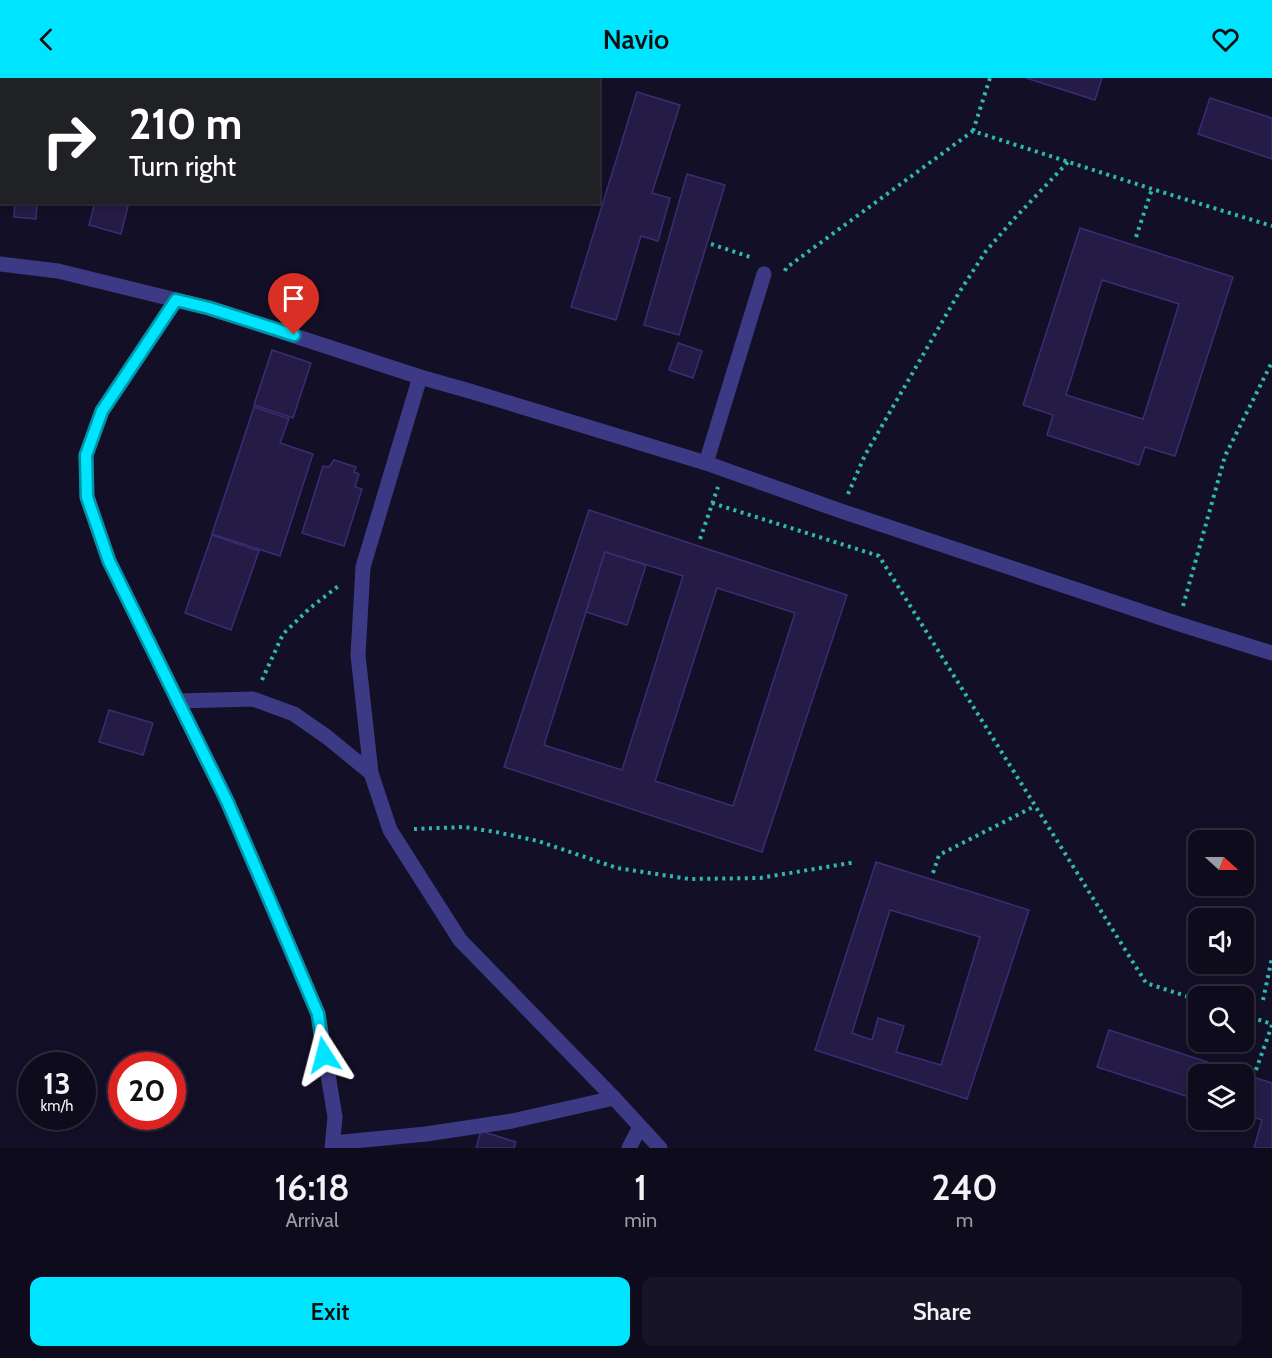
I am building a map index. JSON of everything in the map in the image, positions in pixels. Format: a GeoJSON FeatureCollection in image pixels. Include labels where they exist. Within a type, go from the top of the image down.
{"type":"FeatureCollection","features":[{"type":"Feature","properties":{"kind":"lane"},"geometry":{"type":"LineString","coordinates":[[0,264],[58,271],[209,308],[420,377],[706,463],[841,511],[1272,653]]}},
{"type":"Feature","properties":{"kind":"lane"},"geometry":{"type":"LineString","coordinates":[[706,463],[770,269]]}},
{"type":"Feature","properties":{"kind":"lane"},"geometry":{"type":"LineString","coordinates":[[176,300],[102,411],[86,455],[87,497],[109,561],[227,801],[318,1014],[335,1117],[333,1145],[512,1121],[614,1098]]}},
{"type":"Feature","properties":{"kind":"lane"},"geometry":{"type":"LineString","coordinates":[[420,377],[363,567],[358,655],[371,773],[390,830],[460,940],[660,1148]]}},
{"type":"Feature","properties":{"kind":"lane"},"geometry":{"type":"LineString","coordinates":[[177,701],[253,699],[294,714],[327,737],[371,773]]}},
{"type":"Feature","properties":{"kind":"lane"},"geometry":{"type":"LineString","coordinates":[[629,1148],[640,1127]]}},
{"type":"Feature","properties":{"kind":"path"},"geometry":{"type":"LineString","coordinates":[[770,269],[786,268],[973,131],[990,78]]}},
{"type":"Feature","properties":{"kind":"path"},"geometry":{"type":"LineString","coordinates":[[973,131],[1272,226]]}},
{"type":"Feature","properties":{"kind":"path"},"geometry":{"type":"LineString","coordinates":[[841,511],[865,455],[960,291],[986,251],[1068,162]]}},
{"type":"Feature","properties":{"kind":"path"},"geometry":{"type":"LineString","coordinates":[[1136,237],[1152,189]]}},
{"type":"Feature","properties":{"kind":"path"},"geometry":{"type":"LineString","coordinates":[[711,244],[754,258]]}},
{"type":"Feature","properties":{"kind":"path"},"geometry":{"type":"LineString","coordinates":[[1179,624],[1225,456],[1272,362]]}},
{"type":"Feature","properties":{"kind":"path"},"geometry":{"type":"LineString","coordinates":[[700,539],[723,469]]}},
{"type":"Feature","properties":{"kind":"path"},"geometry":{"type":"LineString","coordinates":[[712,503],[879,556],[1146,983],[1188,997]]}},
{"type":"Feature","properties":{"kind":"path"},"geometry":{"type":"LineString","coordinates":[[253,699],[284,634],[310,608],[363,567]]}},
{"type":"Feature","properties":{"kind":"path"},"geometry":{"type":"LineString","coordinates":[[933,873],[939,855],[1035,806]]}},
{"type":"Feature","properties":{"kind":"path"},"geometry":{"type":"LineString","coordinates":[[390,830],[464,827],[496,832],[537,841],[617,868],[688,879],[760,878],[856,862]]}},
{"type":"Feature","properties":{"kind":"path"},"geometry":{"type":"LineString","coordinates":[[1263,1000],[1272,958]]}},
{"type":"Feature","properties":{"kind":"path"},"geometry":{"type":"LineString","coordinates":[[1254,1018],[1272,1024],[1256,1070]]}},
{"type":"Feature","properties":{"kind":"building"},"geometry":{"type":"Polygon","coordinates":[[[1026,78],[1102,78],[1095,100],[1026,78]]]}},
{"type":"Feature","properties":{"kind":"building"},"geometry":{"type":"Polygon","coordinates":[[[637,92],[680,105],[652,193],[670,198],[658,241],[641,236],[616,320],[571,307],[637,92]]]}},
{"type":"Feature","properties":{"kind":"building"},"geometry":{"type":"Polygon","coordinates":[[[1210,98],[1272,118],[1272,159],[1198,134],[1210,98]]]}},
{"type":"Feature","properties":{"kind":"building"},"geometry":{"type":"Polygon","coordinates":[[[687,174],[725,185],[679,335],[644,325],[687,174]]]}},
{"type":"Feature","properties":{"kind":"building"},"geometry":{"type":"Polygon","coordinates":[[[15,204],[37,204],[36,219],[14,217],[15,204]]]}},
{"type":"Feature","properties":{"kind":"building"},"geometry":{"type":"Polygon","coordinates":[[[94,204],[128,204],[121,234],[89,225],[94,204]]]}},
{"type":"Feature","properties":{"kind":"building"},"geometry":{"type":"Polygon","coordinates":[[[1080,228],[1233,277],[1175,456],[1145,447],[1139,465],[1047,435],[1053,415],[1023,405],[1080,228]],[[1102,280],[1066,395],[1143,419],[1179,304],[1102,280]]]}},
{"type":"Feature","properties":{"kind":"building"},"geometry":{"type":"Polygon","coordinates":[[[678,343],[702,351],[693,378],[669,370],[678,343]]]}},
{"type":"Feature","properties":{"kind":"building"},"geometry":{"type":"Polygon","coordinates":[[[272,350],[311,363],[293,418],[254,405],[272,350]]]}},
{"type":"Feature","properties":{"kind":"building"},"geometry":{"type":"Polygon","coordinates":[[[254,407],[289,419],[280,443],[313,454],[280,556],[212,534],[254,407]]]}},
{"type":"Feature","properties":{"kind":"building"},"geometry":{"type":"Polygon","coordinates":[[[334,460],[356,467],[354,472],[359,474],[355,487],[362,489],[344,546],[302,533],[323,466],[329,467],[334,460]]]}},
{"type":"Feature","properties":{"kind":"building"},"geometry":{"type":"Polygon","coordinates":[[[589,510],[847,595],[762,852],[504,767],[589,510]],[[605,552],[544,745],[622,770],[683,576],[605,552]],[[717,588],[655,781],[733,806],[795,613],[717,588]]]}},
{"type":"Feature","properties":{"kind":"building"},"geometry":{"type":"Polygon","coordinates":[[[212,535],[259,551],[231,630],[185,613],[212,535]]]}},
{"type":"Feature","properties":{"kind":"building"},"geometry":{"type":"Polygon","coordinates":[[[605,552],[646,565],[627,625],[586,612],[605,552]]]}},
{"type":"Feature","properties":{"kind":"building"},"geometry":{"type":"Polygon","coordinates":[[[109,710],[153,723],[143,755],[99,742],[109,710]]]}},
{"type":"Feature","properties":{"kind":"building"},"geometry":{"type":"Polygon","coordinates":[[[876,862],[1029,910],[967,1099],[815,1050],[876,862]],[[890,910],[852,1033],[872,1040],[878,1018],[904,1026],[896,1052],[941,1065],[980,937],[890,910]]]}},
{"type":"Feature","properties":{"kind":"building"},"geometry":{"type":"Polygon","coordinates":[[[1109,1030],[1214,1064],[1188,1064],[1188,1097],[1097,1067],[1109,1030]]]}},
{"type":"Feature","properties":{"kind":"building"},"geometry":{"type":"Polygon","coordinates":[[[1254,1077],[1272,1083],[1272,1148],[1254,1148],[1262,1120],[1254,1117],[1254,1077]]]}},
{"type":"Feature","properties":{"kind":"building"},"geometry":{"type":"Polygon","coordinates":[[[481,1131],[516,1142],[514,1148],[476,1148],[481,1131]]]}},
{"type":"Feature","properties":{"kind":"route"},"geometry":{"type":"LineString","coordinates":[[294,335],[176,300],[102,411],[86,455],[87,497],[109,561],[227,801],[273,908],[318,1014],[324,1055]]}}]}
